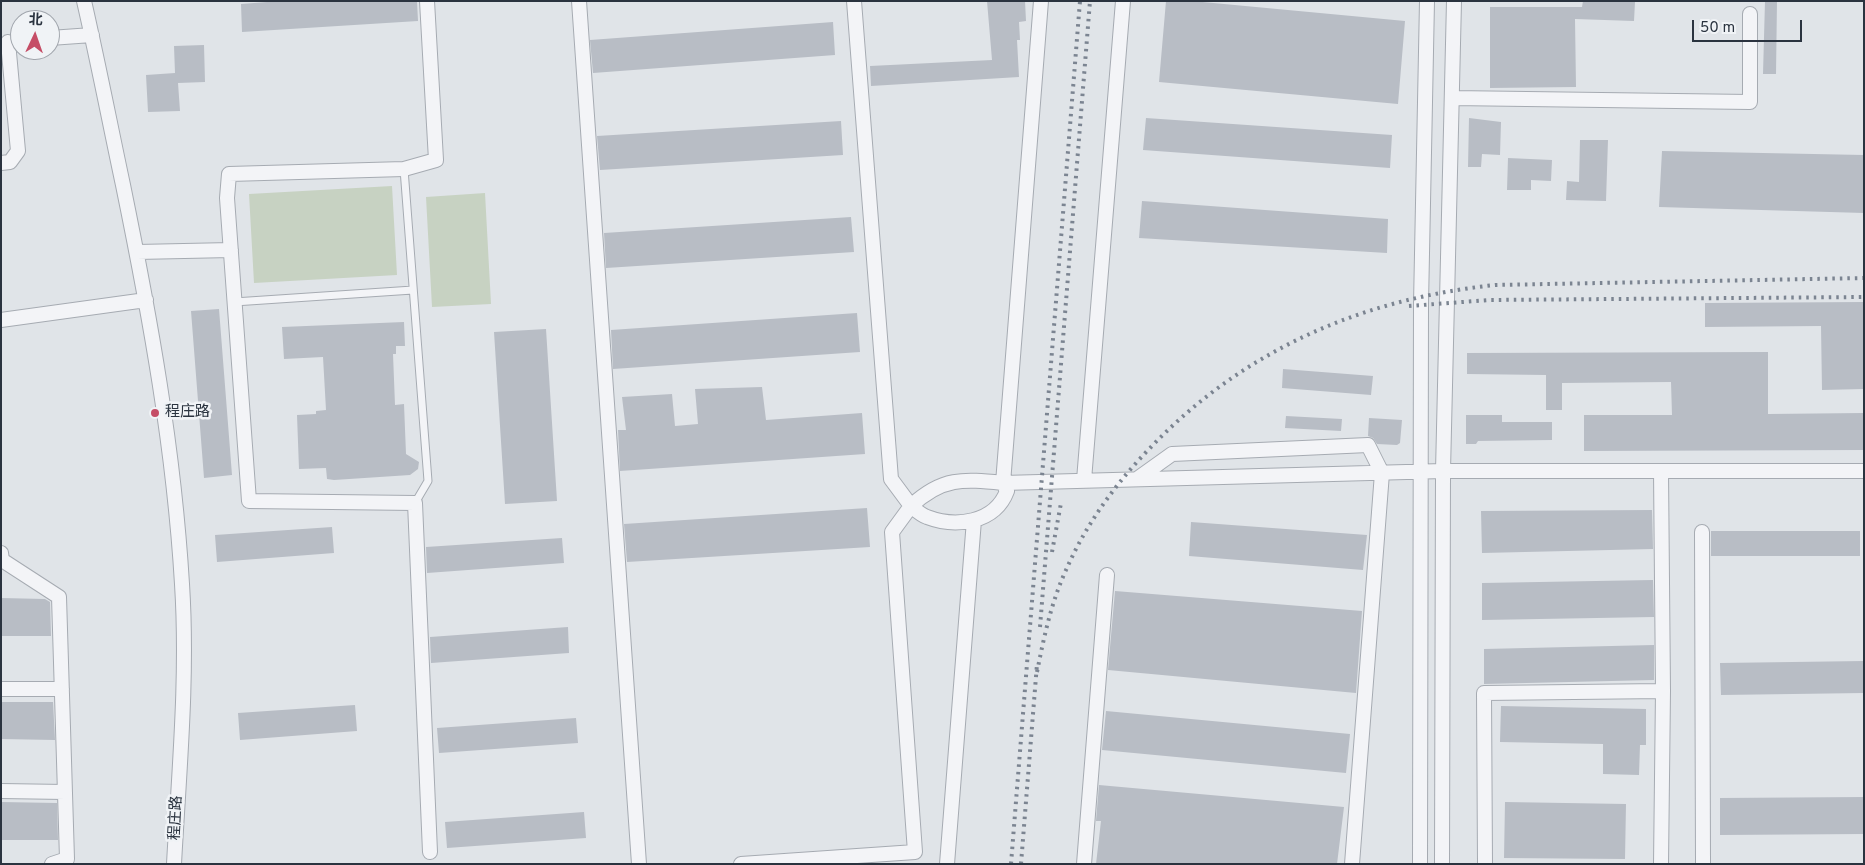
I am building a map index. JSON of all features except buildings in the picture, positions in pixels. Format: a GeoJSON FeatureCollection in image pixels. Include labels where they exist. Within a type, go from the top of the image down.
{"type":"FeatureCollection","features":[{"type":"Feature","properties":{"kind":"street","name":"程庄路"},"geometry":{"type":"LineString","coordinates":[[84,1],[137,252],[164,408],[182,584],[182,718],[174,864]]}},
{"type":"Feature","properties":{"kind":"street"},"geometry":{"type":"LineString","coordinates":[[426,1],[436,160],[404,169],[229,174],[227,198],[248,501],[415,503],[430,852]]}},
{"type":"Feature","properties":{"kind":"street"},"geometry":{"type":"LineString","coordinates":[[579,1],[639,864]]}},
{"type":"Feature","properties":{"kind":"street"},"geometry":{"type":"LineString","coordinates":[[854,1],[891,480],[911,506],[926,517],[956,524],[985,518],[1002,504],[1007,491],[1003,483],[1041,1]]}},
{"type":"Feature","properties":{"kind":"street"},"geometry":{"type":"LineString","coordinates":[[1084,480],[1123,1]]}},
{"type":"Feature","properties":{"kind":"street"},"geometry":{"type":"LineString","coordinates":[[1420,864],[1421,304],[1427,1]]}},
{"type":"Feature","properties":{"kind":"street"},"geometry":{"type":"LineString","coordinates":[[1442,864],[1443,471],[1454,1]]}},
{"type":"Feature","properties":{"kind":"street"},"geometry":{"type":"LineString","coordinates":[[1452,98],[1750,102],[1750,14]]}},
{"type":"Feature","properties":{"kind":"street"},"geometry":{"type":"LineString","coordinates":[[60,37],[92,35]]}},
{"type":"Feature","properties":{"kind":"street"},"geometry":{"type":"LineString","coordinates":[[1,163],[10,162],[18,151],[11,60]]}},
{"type":"Feature","properties":{"kind":"street"},"geometry":{"type":"LineString","coordinates":[[137,252],[231,250]]}},
{"type":"Feature","properties":{"kind":"street"},"geometry":{"type":"LineString","coordinates":[[1,320],[146,300]]}},
{"type":"Feature","properties":{"kind":"street"},"geometry":{"type":"LineString","coordinates":[[1137,479],[1172,454],[1368,445],[1382,472],[1352,864]]}},
{"type":"Feature","properties":{"kind":"street"},"geometry":{"type":"LineString","coordinates":[[741,864],[915,852],[892,532],[911,506],[926,492],[946,482],[965,479],[1003,483],[1443,471],[1864,470]]}},
{"type":"Feature","properties":{"kind":"street"},"geometry":{"type":"LineString","coordinates":[[1661,471],[1663,691],[1661,864]]}},
{"type":"Feature","properties":{"kind":"street"},"geometry":{"type":"LineString","coordinates":[[947,864],[974,520]]}},
{"type":"Feature","properties":{"kind":"street"},"geometry":{"type":"LineString","coordinates":[[1702,532],[1702,864]]}},
{"type":"Feature","properties":{"kind":"street"},"geometry":{"type":"LineString","coordinates":[[1,553],[2,560],[59,597],[67,859],[52,864]]}},
{"type":"Feature","properties":{"kind":"street"},"geometry":{"type":"LineString","coordinates":[[1084,864],[1107,575]]}},
{"type":"Feature","properties":{"kind":"street"},"geometry":{"type":"LineString","coordinates":[[1,689],[62,689]]}},
{"type":"Feature","properties":{"kind":"street"},"geometry":{"type":"LineString","coordinates":[[1485,864],[1484,694],[1663,691]]}},
{"type":"Feature","properties":{"kind":"street"},"geometry":{"type":"LineString","coordinates":[[1,791],[65,792]]}},
{"type":"Feature","properties":{"kind":"lane"},"geometry":{"type":"LineString","coordinates":[[404,169],[428,481],[415,503]]}},
{"type":"Feature","properties":{"kind":"lane"},"geometry":{"type":"LineString","coordinates":[[234,302],[413,290]]}},
{"type":"Feature","properties":{"kind":"green space"},"geometry":{"type":"Polygon","coordinates":[[[392,186],[397,275],[254,283],[249,194],[392,186]]]}},
{"type":"Feature","properties":{"kind":"green space"},"geometry":{"type":"Polygon","coordinates":[[[485,193],[491,304],[432,307],[426,197],[485,193]]]}},
{"type":"Feature","properties":{"kind":"railway"},"geometry":{"type":"LineString","coordinates":[[1011,864],[1080,1]]}},
{"type":"Feature","properties":{"kind":"railway"},"geometry":{"type":"LineString","coordinates":[[1040,627],[1090,1]]}},
{"type":"Feature","properties":{"kind":"railway"},"geometry":{"type":"LineString","coordinates":[[1037,672],[1052,608],[1066,570],[1092,520],[1126,475],[1151,447],[1187,412],[1226,382],[1266,356],[1308,334],[1398,302],[1446,292],[1495,285],[1864,278]]}},
{"type":"Feature","properties":{"kind":"railway"},"geometry":{"type":"LineString","coordinates":[[1409,306],[1489,300],[1864,297]]}},
{"type":"Feature","properties":{"kind":"railway"},"geometry":{"type":"LineString","coordinates":[[1052,552],[1061,503]]}},
{"type":"Feature","properties":{"kind":"railway"},"geometry":{"type":"LineString","coordinates":[[1021,864],[1037,664]]}},
{"type":"Feature","properties":{"kind":"place","name":"程庄路"},"geometry":{"type":"Point","coordinates":[155,413]}}]}
